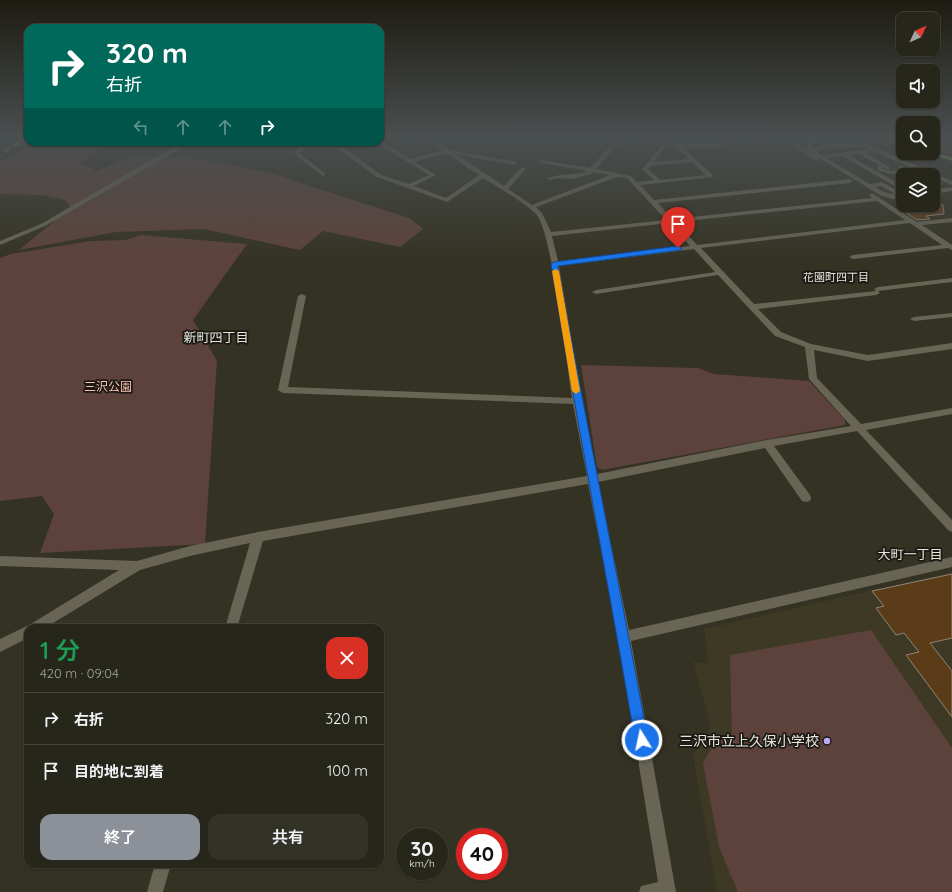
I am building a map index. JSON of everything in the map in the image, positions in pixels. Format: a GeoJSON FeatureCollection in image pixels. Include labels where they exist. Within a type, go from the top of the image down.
{"type":"FeatureCollection","features":[{"type":"Feature","properties":{"kind":"street"},"geometry":{"type":"LineString","coordinates":[[0,243],[43,225],[121,180]]}},
{"type":"Feature","properties":{"kind":"street"},"geometry":{"type":"LineString","coordinates":[[390,180],[447,200],[476,180]]}},
{"type":"Feature","properties":{"kind":"street"},"geometry":{"type":"LineString","coordinates":[[410,186],[423,180]]}},
{"type":"Feature","properties":{"kind":"street"},"geometry":{"type":"LineString","coordinates":[[490,180],[538,213],[543,220],[548,234],[578,401],[624,637],[668,890],[648,892]]}},
{"type":"Feature","properties":{"kind":"street"},"geometry":{"type":"LineString","coordinates":[[504,189],[513,180]]}},
{"type":"Feature","properties":{"kind":"street"},"geometry":{"type":"LineString","coordinates":[[531,207],[604,180]]}},
{"type":"Feature","properties":{"kind":"street"},"geometry":{"type":"LineString","coordinates":[[632,180],[778,334],[809,346],[868,358],[952,346]]}},
{"type":"Feature","properties":{"kind":"street"},"geometry":{"type":"LineString","coordinates":[[636,184],[673,180]]}},
{"type":"Feature","properties":{"kind":"street"},"geometry":{"type":"LineString","coordinates":[[653,202],[828,180]]}},
{"type":"Feature","properties":{"kind":"street"},"geometry":{"type":"LineString","coordinates":[[859,180],[877,199],[951,247]]}},
{"type":"Feature","properties":{"kind":"street"},"geometry":{"type":"LineString","coordinates":[[861,180],[886,195],[896,197]]}},
{"type":"Feature","properties":{"kind":"street"},"geometry":{"type":"LineString","coordinates":[[888,180],[896,185]]}},
{"type":"Feature","properties":{"kind":"street"},"geometry":{"type":"LineString","coordinates":[[869,186],[882,184],[896,192]]}},
{"type":"Feature","properties":{"kind":"street"},"geometry":{"type":"LineString","coordinates":[[940,186],[949,189]]}},
{"type":"Feature","properties":{"kind":"street"},"geometry":{"type":"LineString","coordinates":[[548,234],[877,199]]}},
{"type":"Feature","properties":{"kind":"street"},"geometry":{"type":"LineString","coordinates":[[554,264],[694,246],[913,222],[952,220]]}},
{"type":"Feature","properties":{"kind":"street"},"geometry":{"type":"LineString","coordinates":[[853,257],[951,247]]}},
{"type":"Feature","properties":{"kind":"street"},"geometry":{"type":"LineString","coordinates":[[596,292],[720,273]]}},
{"type":"Feature","properties":{"kind":"street"},"geometry":{"type":"LineString","coordinates":[[752,307],[952,280]]}},
{"type":"Feature","properties":{"kind":"street"},"geometry":{"type":"LineString","coordinates":[[302,296],[283,390],[578,401]]}},
{"type":"Feature","properties":{"kind":"street"},"geometry":{"type":"LineString","coordinates":[[914,319],[952,315]]}},
{"type":"Feature","properties":{"kind":"street"},"geometry":{"type":"LineString","coordinates":[[809,346],[813,379],[952,527]]}},
{"type":"Feature","properties":{"kind":"street"},"geometry":{"type":"LineString","coordinates":[[41,624],[136,566],[190,551],[258,537],[594,479],[767,444],[952,411]]}},
{"type":"Feature","properties":{"kind":"street"},"geometry":{"type":"LineString","coordinates":[[767,444],[806,498]]}},
{"type":"Feature","properties":{"kind":"street"},"geometry":{"type":"LineString","coordinates":[[232,624],[258,537]]}},
{"type":"Feature","properties":{"kind":"street"},"geometry":{"type":"LineString","coordinates":[[0,560],[136,566]]}},
{"type":"Feature","properties":{"kind":"street"},"geometry":{"type":"LineString","coordinates":[[624,637],[952,562]]}},
{"type":"Feature","properties":{"kind":"street"},"geometry":{"type":"LineString","coordinates":[[0,646],[24,633]]}},
{"type":"Feature","properties":{"kind":"street"},"geometry":{"type":"LineString","coordinates":[[155,892],[162,868]]}},
{"type":"Feature","properties":{"kind":"shaded area","name":"三沢市立上久保小学校"},"geometry":{"type":"Polygon","coordinates":[[[952,572],[952,892],[717,892],[693,755],[711,727],[693,662],[708,663],[704,629],[952,572]]]}},
{"type":"Feature","properties":{"kind":"green space"},"geometry":{"type":"Polygon","coordinates":[[[0,180],[291,180],[409,218],[423,229],[400,247],[323,231],[300,250],[204,229],[116,232],[19,250],[70,208],[66,200],[42,195],[0,194],[0,180]]]}},
{"type":"Feature","properties":{"kind":"green space","name":"三沢公園"},"geometry":{"type":"Polygon","coordinates":[[[141,235],[247,244],[193,320],[217,361],[205,544],[40,553],[54,514],[42,496],[0,501],[0,258],[11,254],[91,241],[125,240],[141,235]]]}},
{"type":"Feature","properties":{"kind":"green space"},"geometry":{"type":"Polygon","coordinates":[[[581,365],[698,368],[714,374],[809,381],[845,420],[845,425],[602,470],[597,467],[581,365]]]}},
{"type":"Feature","properties":{"kind":"green space","name":"三沢市立上久保小学校"},"geometry":{"type":"Polygon","coordinates":[[[871,630],[952,748],[952,892],[738,892],[719,847],[703,763],[718,737],[732,741],[730,655],[871,630]]]}},
{"type":"Feature","properties":{"kind":"building"},"geometry":{"type":"Polygon","coordinates":[[[940,205],[943,205],[944,214],[926,216],[930,219],[917,220],[905,212],[940,212],[940,205]]]}},
{"type":"Feature","properties":{"kind":"building"},"geometry":{"type":"Polygon","coordinates":[[[952,574],[952,638],[930,643],[952,671],[952,717],[906,655],[919,652],[904,633],[896,635],[876,608],[884,606],[872,591],[952,574]]]}},
{"type":"Feature","properties":{"kind":"slow traffic"},"geometry":{"type":"LineString","coordinates":[[556,271],[576,391]]}},
{"type":"Feature","properties":{"kind":"place","name":"三沢市立上久保小学校"},"geometry":{"type":"Point","coordinates":[827,741]}},
{"type":"Feature","properties":{"kind":"district","name":"花園町四丁目"},"geometry":{"type":"Point","coordinates":[836,277]}},
{"type":"Feature","properties":{"kind":"district","name":"新町四丁目"},"geometry":{"type":"Point","coordinates":[216,337]}},
{"type":"Feature","properties":{"kind":"district","name":"大町一丁目"},"geometry":{"type":"Point","coordinates":[910,554]}},
{"type":"Feature","properties":{"kind":"route"},"geometry":{"type":"LineString","coordinates":[[642,740],[608,551],[563,320],[554,264],[678,248]]}}]}
